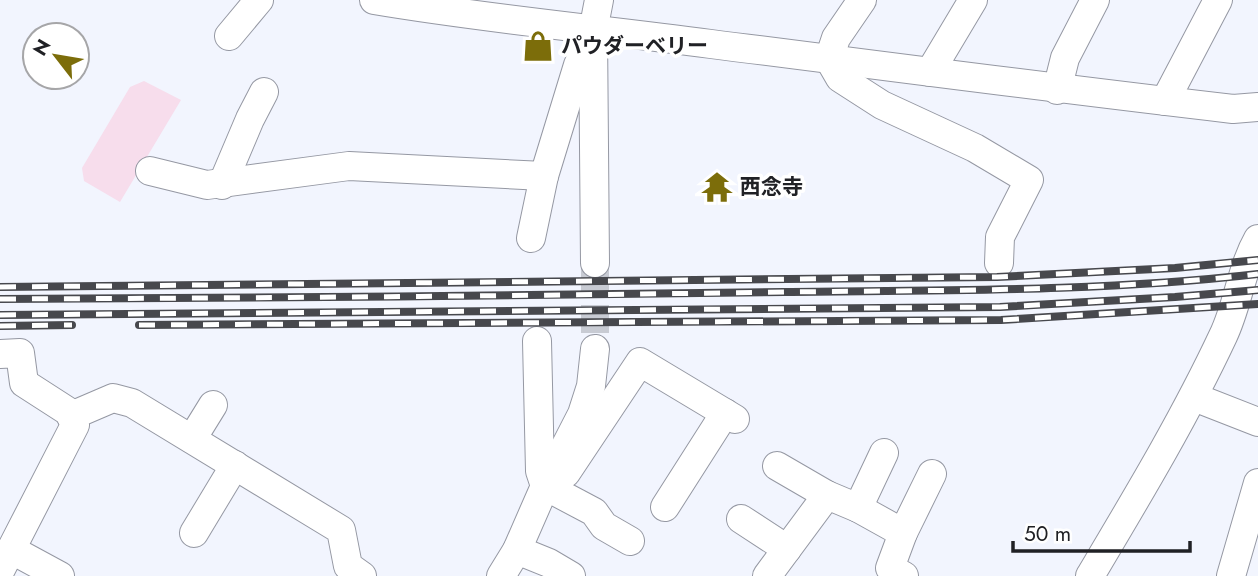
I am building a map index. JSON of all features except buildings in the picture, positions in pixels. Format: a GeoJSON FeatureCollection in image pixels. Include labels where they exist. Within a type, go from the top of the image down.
{"type":"FeatureCollection","features":[{"type":"Feature","properties":{"kind":"street"},"geometry":{"type":"LineString","coordinates":[[229,36],[259,0]]}},
{"type":"Feature","properties":{"kind":"street"},"geometry":{"type":"LineString","coordinates":[[374,0],[593,31],[1057,90],[1233,109],[1258,107]]}},
{"type":"Feature","properties":{"kind":"street"},"geometry":{"type":"LineString","coordinates":[[595,263],[593,31],[599,0]]}},
{"type":"Feature","properties":{"kind":"street"},"geometry":{"type":"LineString","coordinates":[[862,0],[836,38],[829,59],[840,78],[882,105],[975,148],[1029,180],[1000,237],[999,263]]}},
{"type":"Feature","properties":{"kind":"street"},"geometry":{"type":"LineString","coordinates":[[930,72],[973,0]]}},
{"type":"Feature","properties":{"kind":"street"},"geometry":{"type":"LineString","coordinates":[[1057,90],[1065,58],[1095,0]]}},
{"type":"Feature","properties":{"kind":"street"},"geometry":{"type":"LineString","coordinates":[[1165,102],[1218,0]]}},
{"type":"Feature","properties":{"kind":"street"},"geometry":{"type":"LineString","coordinates":[[531,238],[544,176],[578,65],[593,31]]}},
{"type":"Feature","properties":{"kind":"street"},"geometry":{"type":"LineString","coordinates":[[222,184],[264,92]]}},
{"type":"Feature","properties":{"kind":"street"},"geometry":{"type":"LineString","coordinates":[[150,171],[207,185],[349,166],[544,176]]}},
{"type":"Feature","properties":{"kind":"street"},"geometry":{"type":"LineString","coordinates":[[1090,576],[1194,397],[1231,321],[1252,250],[1258,239]]}},
{"type":"Feature","properties":{"kind":"street"},"geometry":{"type":"LineString","coordinates":[[537,341],[540,471],[556,479],[594,512],[604,526],[630,541]]}},
{"type":"Feature","properties":{"kind":"street"},"geometry":{"type":"LineString","coordinates":[[0,354],[20,354],[24,383],[69,412],[75,425],[6,560],[60,576]]}},
{"type":"Feature","properties":{"kind":"street"},"geometry":{"type":"LineString","coordinates":[[556,479],[582,414],[600,356]]}},
{"type":"Feature","properties":{"kind":"street"},"geometry":{"type":"LineString","coordinates":[[500,576],[556,479],[639,362],[730,416],[665,507]]}},
{"type":"Feature","properties":{"kind":"street"},"geometry":{"type":"LineString","coordinates":[[1194,397],[1258,422]]}},
{"type":"Feature","properties":{"kind":"street"},"geometry":{"type":"LineString","coordinates":[[71,416],[113,398],[132,403],[341,530],[348,566],[362,576]]}},
{"type":"Feature","properties":{"kind":"street"},"geometry":{"type":"LineString","coordinates":[[192,439],[213,405]]}},
{"type":"Feature","properties":{"kind":"street"},"geometry":{"type":"LineString","coordinates":[[858,508],[884,453]]}},
{"type":"Feature","properties":{"kind":"street"},"geometry":{"type":"LineString","coordinates":[[194,533],[235,465]]}},
{"type":"Feature","properties":{"kind":"street"},"geometry":{"type":"LineString","coordinates":[[776,466],[903,533]]}},
{"type":"Feature","properties":{"kind":"street"},"geometry":{"type":"LineString","coordinates":[[904,576],[890,568],[903,533],[932,474]]}},
{"type":"Feature","properties":{"kind":"street"},"geometry":{"type":"LineString","coordinates":[[1231,576],[1258,483]]}},
{"type":"Feature","properties":{"kind":"street"},"geometry":{"type":"LineString","coordinates":[[767,576],[827,495]]}},
{"type":"Feature","properties":{"kind":"street"},"geometry":{"type":"LineString","coordinates":[[741,519],[788,549]]}},
{"type":"Feature","properties":{"kind":"street"},"geometry":{"type":"LineString","coordinates":[[517,550],[549,563],[571,576]]}},
{"type":"Feature","properties":{"kind":"shaded area"},"geometry":{"type":"Polygon","coordinates":[[[144,81],[181,100],[120,202],[84,181],[82,168],[130,87],[144,81]]]}},
{"type":"Feature","properties":{"kind":"tunnel"},"geometry":{"type":"LineString","coordinates":[[595,263],[595,349]]}},
{"type":"Feature","properties":{"kind":"railway"},"geometry":{"type":"LineString","coordinates":[[0,287],[997,277],[1175,268],[1258,260]]}},
{"type":"Feature","properties":{"kind":"railway"},"geometry":{"type":"LineString","coordinates":[[0,299],[1021,289],[1140,284],[1258,274]]}},
{"type":"Feature","properties":{"kind":"railway"},"geometry":{"type":"LineString","coordinates":[[0,315],[1000,307],[1258,290]]}},
{"type":"Feature","properties":{"kind":"railway"},"geometry":{"type":"LineString","coordinates":[[139,325],[1001,320],[1258,304]]}},
{"type":"Feature","properties":{"kind":"railway"},"geometry":{"type":"LineString","coordinates":[[0,326],[72,325]]}},
{"type":"Feature","properties":{"kind":"place","name":"パウダーベリー"},"geometry":{"type":"Point","coordinates":[538,46]}},
{"type":"Feature","properties":{"kind":"place","name":"西念寺"},"geometry":{"type":"Point","coordinates":[717,187]}}]}
